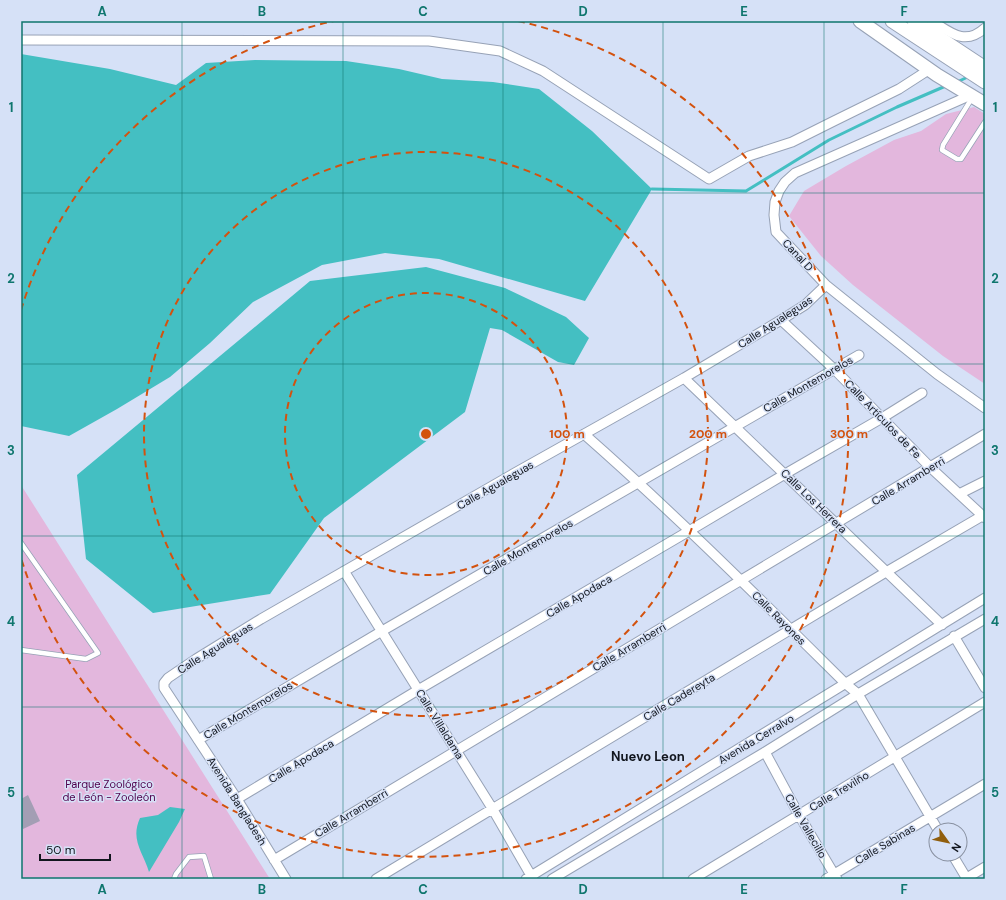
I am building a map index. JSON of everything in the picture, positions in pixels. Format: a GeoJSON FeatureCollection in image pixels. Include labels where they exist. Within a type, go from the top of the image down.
{"type":"FeatureCollection","features":[{"type":"Feature","properties":{"kind":"main road"},"geometry":{"type":"LineString","coordinates":[[860,21],[933,72],[985,104]]}},
{"type":"Feature","properties":{"kind":"main road"},"geometry":{"type":"LineString","coordinates":[[892,21],[985,82]]}},
{"type":"Feature","properties":{"kind":"main road"},"geometry":{"type":"LineString","coordinates":[[914,21],[985,68]]}},
{"type":"Feature","properties":{"kind":"street"},"geometry":{"type":"LineString","coordinates":[[932,21],[955,35],[968,38],[985,28]]}},
{"type":"Feature","properties":{"kind":"street"},"geometry":{"type":"LineString","coordinates":[[21,40],[64,42],[429,41],[500,51],[543,71],[709,178],[749,156],[792,142],[933,72]]}},
{"type":"Feature","properties":{"kind":"street","name":"Canal D"},"geometry":{"type":"LineString","coordinates":[[968,94],[796,173],[785,182],[779,191],[775,202],[774,215],[776,232],[826,285],[937,374],[985,408]]}},
{"type":"Feature","properties":{"kind":"street","name":"Calle Agualeguas"},"geometry":{"type":"LineString","coordinates":[[164,683],[168,678],[225,641],[684,378],[781,320],[805,305],[826,285]]}},
{"type":"Feature","properties":{"kind":"street","name":"Calle Artículos de Fe"},"geometry":{"type":"LineString","coordinates":[[781,320],[834,369],[931,468],[984,517]]}},
{"type":"Feature","properties":{"kind":"street","name":"Calle Montemorelos"},"geometry":{"type":"LineString","coordinates":[[198,740],[382,631],[859,355]]}},
{"type":"Feature","properties":{"kind":"street","name":"Calle Los Herrera"},"geometry":{"type":"LineString","coordinates":[[684,378],[942,625]]}},
{"type":"Feature","properties":{"kind":"street","name":"Calle Apodaca"},"geometry":{"type":"LineString","coordinates":[[238,800],[418,690],[882,418],[922,393]]}},
{"type":"Feature","properties":{"kind":"street"},"geometry":{"type":"LineString","coordinates":[[976,401],[985,397]]}},
{"type":"Feature","properties":{"kind":"street","name":"Calle Rayones"},"geometry":{"type":"LineString","coordinates":[[584,434],[690,531],[858,694],[933,822]]}},
{"type":"Feature","properties":{"kind":"street","name":"Calle Arramberri"},"geometry":{"type":"LineString","coordinates":[[274,860],[456,750],[931,468],[985,434]]}},
{"type":"Feature","properties":{"kind":"street"},"geometry":{"type":"LineString","coordinates":[[960,494],[985,481]]}},
{"type":"Feature","properties":{"kind":"street","name":"Calle Cadereyta"},"geometry":{"type":"LineString","coordinates":[[376,879],[886,572],[984,517]]}},
{"type":"Feature","properties":{"kind":"street","name":"Calle Villaldama"},"geometry":{"type":"LineString","coordinates":[[344,572],[492,808],[530,878]]}},
{"type":"Feature","properties":{"kind":"street","name":"Avenida Cerralvo"},"geometry":{"type":"LineString","coordinates":[[530,878],[985,598]]}},
{"type":"Feature","properties":{"kind":"street","name":"Avenida Cerralvo"},"geometry":{"type":"LineString","coordinates":[[552,879],[765,752],[954,636],[985,619]]}},
{"type":"Feature","properties":{"kind":"street"},"geometry":{"type":"LineString","coordinates":[[954,636],[985,688]]}},
{"type":"Feature","properties":{"kind":"street","name":"Avenida Bangladesh"},"geometry":{"type":"LineString","coordinates":[[164,683],[164,688],[238,800],[286,879]]}},
{"type":"Feature","properties":{"kind":"street","name":"Calle Trevilño"},"geometry":{"type":"LineString","coordinates":[[693,879],[895,758],[985,702]]}},
{"type":"Feature","properties":{"kind":"street","name":"Calle Vallecillo"},"geometry":{"type":"LineString","coordinates":[[765,752],[832,877]]}},
{"type":"Feature","properties":{"kind":"street","name":"Calle Sabinas"},"geometry":{"type":"LineString","coordinates":[[832,877],[985,784]]}},
{"type":"Feature","properties":{"kind":"street"},"geometry":{"type":"LineString","coordinates":[[956,862],[966,879],[985,867]]}},
{"type":"Feature","properties":{"kind":"lane"},"geometry":{"type":"LineString","coordinates":[[968,94],[957,121],[943,145],[942,150],[957,160],[962,159],[985,122]]}},
{"type":"Feature","properties":{"kind":"lane"},"geometry":{"type":"LineString","coordinates":[[21,543],[98,653],[86,659],[21,650]]}},
{"type":"Feature","properties":{"kind":"lane"},"geometry":{"type":"LineString","coordinates":[[174,879],[189,857],[204,856],[211,879]]}},
{"type":"Feature","properties":{"kind":"green space"},"geometry":{"type":"Polygon","coordinates":[[[974,107],[985,114],[985,384],[943,356],[853,285],[821,256],[789,216],[804,191],[846,166],[894,140],[921,131],[946,114],[974,107]]]}},
{"type":"Feature","properties":{"kind":"green space","name":"Parque Zoológico de León - Zooleón"},"geometry":{"type":"Polygon","coordinates":[[[21,485],[270,879],[21,879],[21,485]]]}},
{"type":"Feature","properties":{"kind":"shaded area"},"geometry":{"type":"Polygon","coordinates":[[[21,54],[110,69],[176,85],[206,63],[255,60],[346,61],[399,69],[442,79],[493,82],[539,89],[592,131],[652,189],[585,301],[439,259],[385,253],[322,265],[253,302],[210,343],[170,377],[69,436],[21,426],[21,54]]]}},
{"type":"Feature","properties":{"kind":"shaded area"},"geometry":{"type":"Polygon","coordinates":[[[426,267],[505,288],[566,317],[589,338],[574,365],[558,362],[502,330],[490,328],[465,412],[324,518],[270,594],[153,613],[86,559],[77,475],[310,281],[426,267]]]}},
{"type":"Feature","properties":{"kind":"shaded area"},"geometry":{"type":"Polygon","coordinates":[[[170,807],[185,809],[179,822],[149,872],[138,846],[136,833],[137,826],[140,818],[158,815],[170,807]]]}},
{"type":"Feature","properties":{"kind":"building"},"geometry":{"type":"Polygon","coordinates":[[[28,795],[40,821],[23,829],[21,823],[21,799],[28,795]]]}},
{"type":"Feature","properties":{"kind":"waterway"},"geometry":{"type":"LineString","coordinates":[[957,82],[970,76]]}},
{"type":"Feature","properties":{"kind":"waterway"},"geometry":{"type":"LineString","coordinates":[[652,189],[746,191],[829,140],[897,107],[948,85]]}},
{"type":"Feature","properties":{"kind":"district","name":"Nuevo Leon"},"geometry":{"type":"Point","coordinates":[648,756]}}]}
